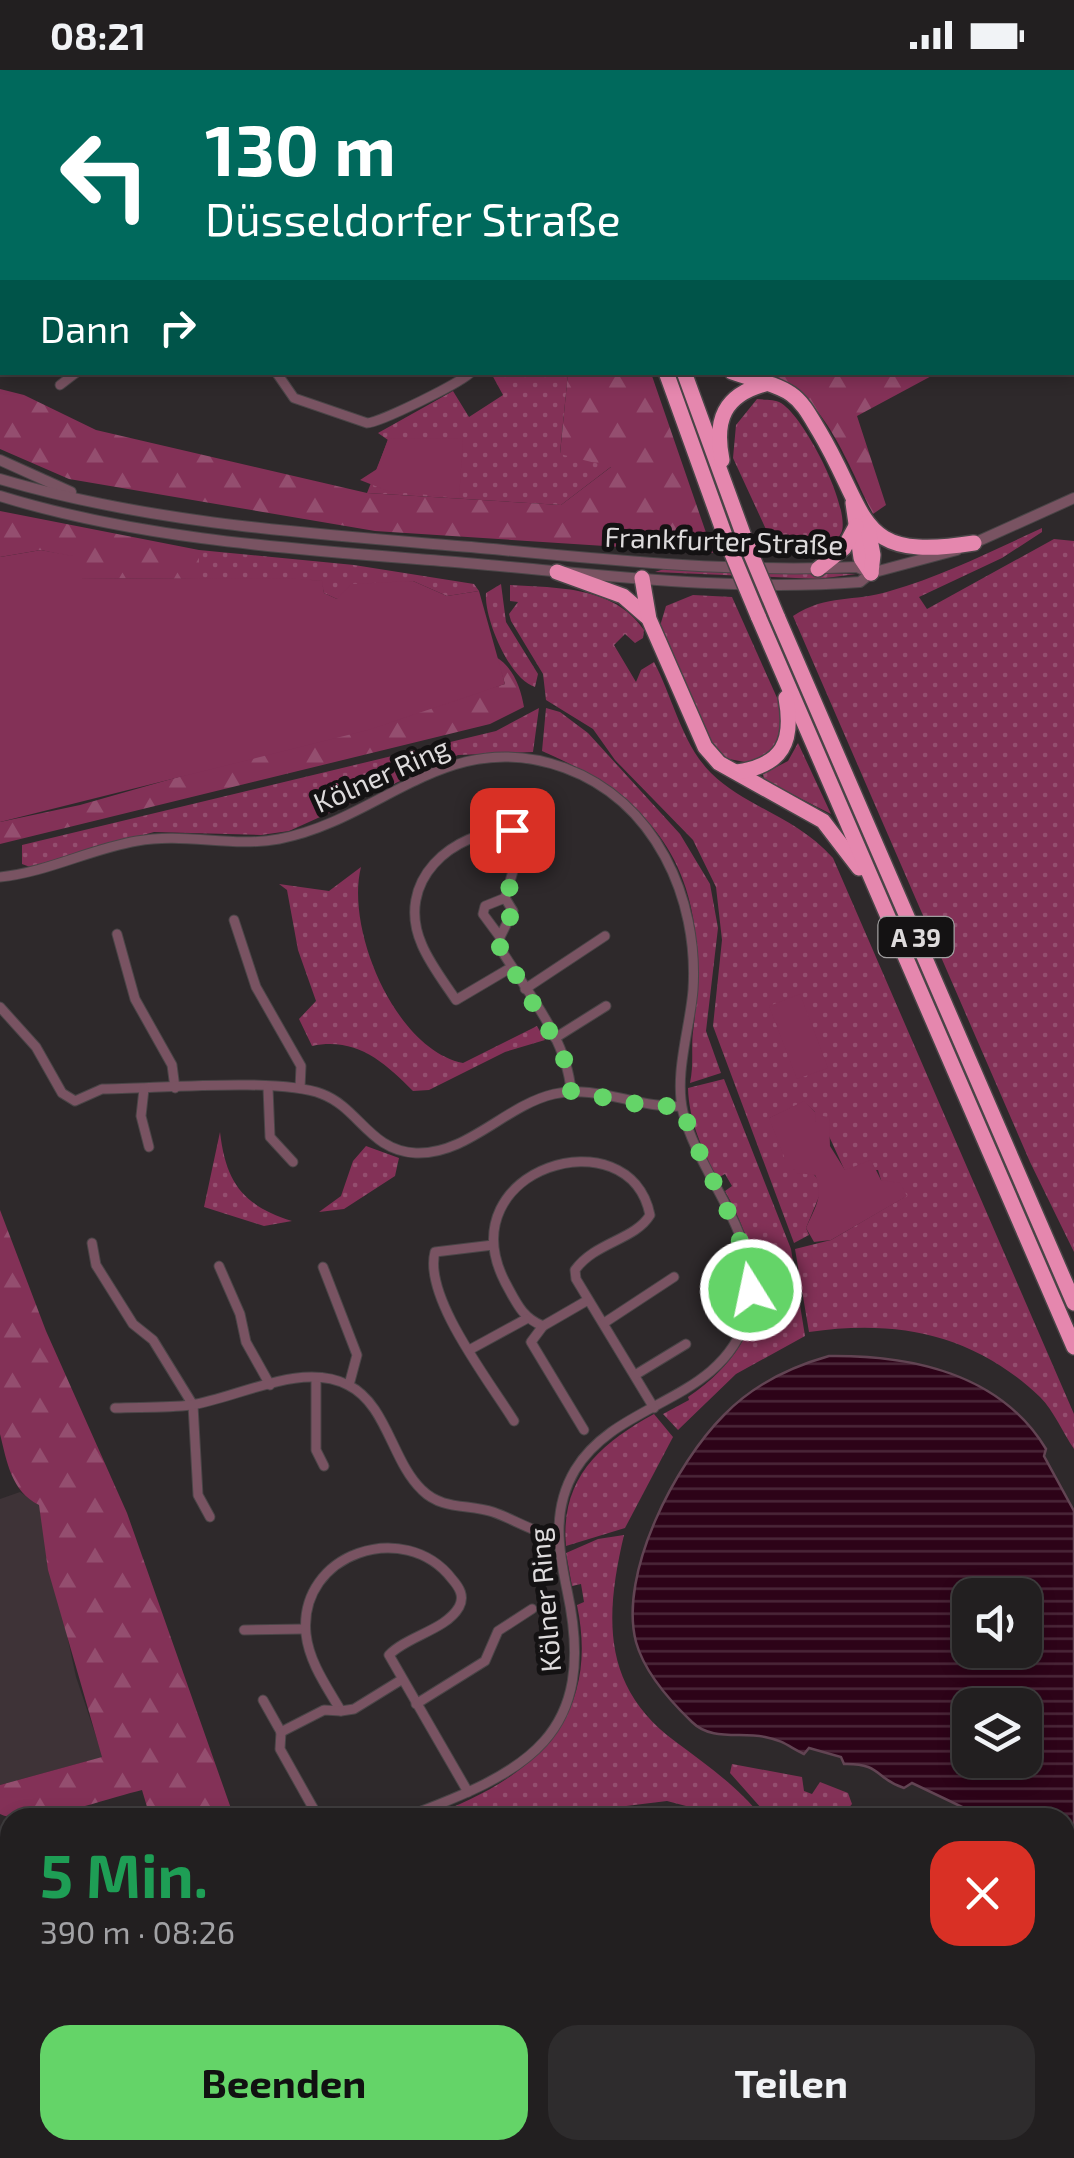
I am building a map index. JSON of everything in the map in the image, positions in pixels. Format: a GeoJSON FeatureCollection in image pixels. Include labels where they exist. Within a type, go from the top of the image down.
{"type":"FeatureCollection","features":[{"type":"Feature","properties":{"kind":"highway","name":"A 39"},"geometry":{"type":"LineString","coordinates":[[667,375],[728,544],[782,674],[1074,1347]]}},
{"type":"Feature","properties":{"kind":"highway","name":"A 39"},"geometry":{"type":"LineString","coordinates":[[685,375],[777,616],[1074,1303]]}},
{"type":"Feature","properties":{"kind":"highway"},"geometry":{"type":"LineString","coordinates":[[740,375],[791,394],[806,409],[852,494],[862,524],[861,558],[871,573]]}},
{"type":"Feature","properties":{"kind":"highway"},"geometry":{"type":"LineString","coordinates":[[732,506],[718,438],[722,413],[739,394],[765,384]]}},
{"type":"Feature","properties":{"kind":"highway"},"geometry":{"type":"LineString","coordinates":[[862,524],[904,548],[974,543]]}},
{"type":"Feature","properties":{"kind":"highway"},"geometry":{"type":"LineString","coordinates":[[818,569],[844,548],[862,524]]}},
{"type":"Feature","properties":{"kind":"highway"},"geometry":{"type":"LineString","coordinates":[[643,570],[649,619],[705,747],[720,763],[822,821],[878,896]]}},
{"type":"Feature","properties":{"kind":"highway"},"geometry":{"type":"LineString","coordinates":[[557,572],[623,596],[649,619]]}},
{"type":"Feature","properties":{"kind":"highway"},"geometry":{"type":"LineString","coordinates":[[737,772],[778,759],[788,744],[791,726],[782,674]]}},
{"type":"Feature","properties":{"kind":"street"},"geometry":{"type":"LineString","coordinates":[[60,385],[73,375]]}},
{"type":"Feature","properties":{"kind":"street"},"geometry":{"type":"LineString","coordinates":[[278,375],[294,398],[367,423],[391,418],[441,387],[466,380],[469,375]]}},
{"type":"Feature","properties":{"kind":"street"},"geometry":{"type":"LineString","coordinates":[[441,387],[445,375]]}},
{"type":"Feature","properties":{"kind":"street"},"geometry":{"type":"LineString","coordinates":[[0,460],[100,503]]}},
{"type":"Feature","properties":{"kind":"street","name":"Frankfurter Straße"},"geometry":{"type":"LineString","coordinates":[[0,479],[100,503],[235,524],[643,570],[820,585],[860,582],[871,573],[857,567],[818,569],[643,570],[557,572],[232,540],[110,522],[0,496]]}},
{"type":"Feature","properties":{"kind":"street"},"geometry":{"type":"LineString","coordinates":[[871,573],[922,562],[974,543],[1074,498]]}},
{"type":"Feature","properties":{"kind":"street","name":"Kölner Ring"},"geometry":{"type":"LineString","coordinates":[[0,877],[40,871],[138,840],[277,840],[306,832],[430,772],[478,758],[517,756],[566,768],[599,784],[648,828],[668,862],[682,896],[694,962],[682,1106],[700,1156],[740,1235],[751,1290],[738,1338],[724,1359],[704,1379],[622,1424],[584,1456],[562,1498],[557,1536],[577,1656],[570,1697],[548,1738],[511,1769],[428,1808]]}},
{"type":"Feature","properties":{"kind":"street"},"geometry":{"type":"LineString","coordinates":[[512,967],[456,1000],[422,945],[415,914],[423,878],[442,854],[457,842],[492,830],[512,830],[522,841],[506,898],[513,911],[500,937],[500,948],[512,967],[555,1038],[568,1070],[571,1091]]}},
{"type":"Feature","properties":{"kind":"street"},"geometry":{"type":"LineString","coordinates":[[500,937],[482,914],[491,901],[506,898]]}},
{"type":"Feature","properties":{"kind":"street"},"geometry":{"type":"LineString","coordinates":[[234,920],[256,987],[301,1066],[300,1088]]}},
{"type":"Feature","properties":{"kind":"street"},"geometry":{"type":"LineString","coordinates":[[118,934],[135,999],[172,1065],[175,1088]]}},
{"type":"Feature","properties":{"kind":"street"},"geometry":{"type":"LineString","coordinates":[[525,989],[605,936]]}},
{"type":"Feature","properties":{"kind":"street"},"geometry":{"type":"LineString","coordinates":[[555,1038],[606,1006]]}},
{"type":"Feature","properties":{"kind":"street"},"geometry":{"type":"LineString","coordinates":[[0,1007],[36,1047],[62,1093],[75,1101],[102,1089],[300,1088],[336,1101],[381,1144],[414,1153],[454,1145],[524,1104],[571,1091],[648,1106],[682,1106]]}},
{"type":"Feature","properties":{"kind":"street"},"geometry":{"type":"LineString","coordinates":[[268,1088],[270,1137],[292,1162]]}},
{"type":"Feature","properties":{"kind":"street"},"geometry":{"type":"LineString","coordinates":[[144,1089],[141,1116],[149,1147]]}},
{"type":"Feature","properties":{"kind":"street"},"geometry":{"type":"LineString","coordinates":[[543,1326],[526,1319],[498,1267],[493,1246],[499,1213],[512,1190],[535,1172],[574,1161],[597,1163],[620,1174],[647,1203],[650,1215],[645,1223],[605,1242],[575,1270],[588,1300],[654,1408]]}},
{"type":"Feature","properties":{"kind":"street"},"geometry":{"type":"LineString","coordinates":[[92,1243],[96,1265],[133,1324],[153,1340],[193,1405],[198,1495],[210,1517]]}},
{"type":"Feature","properties":{"kind":"street"},"geometry":{"type":"LineString","coordinates":[[493,1246],[434,1252],[432,1264],[440,1297],[514,1421]]}},
{"type":"Feature","properties":{"kind":"street"},"geometry":{"type":"LineString","coordinates":[[218,1266],[240,1314],[246,1342],[270,1385]]}},
{"type":"Feature","properties":{"kind":"street"},"geometry":{"type":"LineString","coordinates":[[323,1267],[356,1355],[350,1385]]}},
{"type":"Feature","properties":{"kind":"street"},"geometry":{"type":"LineString","coordinates":[[604,1323],[674,1277]]}},
{"type":"Feature","properties":{"kind":"street"},"geometry":{"type":"LineString","coordinates":[[584,1430],[531,1342],[543,1326],[588,1300]]}},
{"type":"Feature","properties":{"kind":"street"},"geometry":{"type":"LineString","coordinates":[[471,1349],[526,1319]]}},
{"type":"Feature","properties":{"kind":"street"},"geometry":{"type":"LineString","coordinates":[[635,1375],[686,1344]]}},
{"type":"Feature","properties":{"kind":"street"},"geometry":{"type":"LineString","coordinates":[[114,1408],[193,1405],[270,1385],[316,1378],[350,1385],[374,1411],[422,1491],[448,1506],[487,1510],[541,1534],[557,1536]]}},
{"type":"Feature","properties":{"kind":"street"},"geometry":{"type":"LineString","coordinates":[[316,1378],[316,1450],[324,1466]]}},
{"type":"Feature","properties":{"kind":"street"},"geometry":{"type":"LineString","coordinates":[[341,1711],[314,1664],[305,1629],[311,1598],[331,1569],[366,1549],[401,1547],[442,1566],[462,1594],[455,1612],[389,1655],[468,1792]]}},
{"type":"Feature","properties":{"kind":"street"},"geometry":{"type":"LineString","coordinates":[[416,1704],[486,1662],[498,1631],[532,1609]]}},
{"type":"Feature","properties":{"kind":"street"},"geometry":{"type":"LineString","coordinates":[[244,1630],[305,1629]]}},
{"type":"Feature","properties":{"kind":"street"},"geometry":{"type":"LineString","coordinates":[[281,1732],[324,1710],[354,1709],[402,1680]]}},
{"type":"Feature","properties":{"kind":"street"},"geometry":{"type":"LineString","coordinates":[[263,1700],[281,1732],[280,1749],[313,1808]]}},
{"type":"Feature","properties":{"kind":"shaded area"},"geometry":{"type":"Polygon","coordinates":[[[829,1356],[891,1359],[921,1365],[978,1386],[1004,1402],[1027,1423],[1046,1449],[1044,1456],[1074,1511],[1074,1808],[964,1808],[912,1783],[904,1788],[865,1766],[844,1764],[841,1757],[809,1748],[804,1754],[765,1737],[708,1732],[692,1722],[659,1685],[636,1642],[635,1584],[643,1553],[687,1461],[724,1415],[772,1379],[829,1356]]]}},
{"type":"Feature","properties":{"kind":"shaded area"},"geometry":{"type":"Polygon","coordinates":[[[20,1492],[39,1505],[76,1677],[103,1757],[0,1785],[0,1499],[20,1492]]]}},
{"type":"Feature","properties":{"kind":"green space"},"geometry":{"type":"Polygon","coordinates":[[[492,375],[568,375],[560,453],[612,466],[561,505],[367,493],[388,440],[378,433],[453,391],[469,417],[503,395],[492,375]]]}},
{"type":"Feature","properties":{"kind":"green space"},"geometry":{"type":"Polygon","coordinates":[[[568,375],[652,375],[713,553],[375,531],[69,479],[0,449],[0,389],[24,395],[96,430],[367,493],[561,505],[611,467],[560,454],[568,375]]]}},
{"type":"Feature","properties":{"kind":"green space"},"geometry":{"type":"Polygon","coordinates":[[[771,375],[933,375],[857,416],[886,505],[873,514],[832,432],[804,396],[771,375]]]}},
{"type":"Feature","properties":{"kind":"green space"},"geometry":{"type":"Polygon","coordinates":[[[757,399],[779,402],[791,411],[823,462],[842,518],[842,531],[828,550],[799,555],[776,551],[733,458],[736,425],[757,399]]]}},
{"type":"Feature","properties":{"kind":"green space"},"geometry":{"type":"Polygon","coordinates":[[[463,438],[459,498],[388,491],[360,480],[377,469],[388,439],[463,438]]]}},
{"type":"Feature","properties":{"kind":"green space"},"geometry":{"type":"Polygon","coordinates":[[[0,511],[199,550],[199,579],[72,578],[73,557],[41,550],[0,557],[0,511]]]}},
{"type":"Feature","properties":{"kind":"green space"},"geometry":{"type":"Polygon","coordinates":[[[1042,528],[1042,532],[1002,558],[919,597],[927,609],[1054,539],[1074,541],[1074,1252],[1030,1162],[793,616],[829,601],[876,595],[909,585],[1042,528]]]}},
{"type":"Feature","properties":{"kind":"green space"},"geometry":{"type":"Polygon","coordinates":[[[41,550],[73,556],[73,578],[301,579],[322,581],[324,593],[337,599],[351,584],[413,581],[447,596],[479,591],[505,684],[368,730],[0,822],[0,557],[41,550]]]}},
{"type":"Feature","properties":{"kind":"green space"},"geometry":{"type":"Polygon","coordinates":[[[199,550],[354,565],[474,584],[479,591],[447,596],[413,581],[337,599],[324,593],[321,581],[199,579],[199,550]]]}},
{"type":"Feature","properties":{"kind":"green space"},"geometry":{"type":"Polygon","coordinates":[[[664,569],[856,574],[818,579],[655,572],[664,569]]]}},
{"type":"Feature","properties":{"kind":"green space"},"geometry":{"type":"Polygon","coordinates":[[[501,584],[506,622],[538,674],[535,687],[508,661],[489,618],[486,593],[501,584]]]}},
{"type":"Feature","properties":{"kind":"green space"},"geometry":{"type":"Polygon","coordinates":[[[510,585],[584,592],[617,605],[632,616],[644,630],[643,638],[635,643],[625,634],[614,645],[636,682],[641,670],[654,662],[685,735],[701,761],[724,785],[803,832],[833,858],[1074,1414],[1074,1449],[1040,1397],[988,1358],[961,1345],[903,1330],[841,1328],[809,1332],[795,1249],[831,1240],[906,1196],[881,1180],[878,1170],[845,1171],[828,1134],[813,1119],[815,1112],[804,1102],[770,1118],[819,1181],[820,1194],[806,1228],[809,1235],[794,1243],[713,1026],[722,940],[716,887],[693,840],[615,760],[593,729],[546,700],[543,674],[511,621],[509,614],[518,602],[510,601],[510,585]]]}},
{"type":"Feature","properties":{"kind":"green space"},"geometry":{"type":"Polygon","coordinates":[[[693,595],[732,597],[778,700],[783,714],[780,743],[755,764],[724,758],[713,747],[660,626],[666,606],[693,595]]]}},
{"type":"Feature","properties":{"kind":"green space"},"geometry":{"type":"Polygon","coordinates":[[[496,657],[515,679],[524,707],[490,724],[0,844],[0,822],[80,805],[505,684],[496,657]]]}},
{"type":"Feature","properties":{"kind":"green space"},"geometry":{"type":"Polygon","coordinates":[[[539,708],[533,752],[458,755],[289,831],[261,835],[154,832],[30,867],[22,864],[22,845],[496,731],[539,708]]]}},
{"type":"Feature","properties":{"kind":"green space"},"geometry":{"type":"Polygon","coordinates":[[[546,708],[560,712],[588,733],[680,834],[710,884],[718,928],[706,1031],[721,1073],[690,1083],[696,937],[688,897],[674,860],[653,828],[625,799],[588,774],[542,751],[546,708]]]}},
{"type":"Feature","properties":{"kind":"green space"},"geometry":{"type":"Polygon","coordinates":[[[798,743],[831,814],[764,780],[763,774],[788,761],[798,743]]]}},
{"type":"Feature","properties":{"kind":"green space"},"geometry":{"type":"Polygon","coordinates":[[[361,867],[358,893],[369,953],[397,1012],[417,1036],[439,1053],[463,1063],[537,1026],[545,1040],[505,1052],[429,1090],[413,1091],[391,1070],[355,1048],[312,1046],[299,1019],[316,1001],[298,950],[287,890],[279,884],[329,891],[361,867]]]}},
{"type":"Feature","properties":{"kind":"green space"},"geometry":{"type":"Polygon","coordinates":[[[800,994],[828,1068],[797,1079],[769,1006],[800,994]]]}},
{"type":"Feature","properties":{"kind":"green space"},"geometry":{"type":"Polygon","coordinates":[[[724,1079],[791,1249],[805,1336],[736,1374],[678,1430],[663,1414],[689,1400],[736,1352],[755,1303],[750,1250],[725,1191],[732,1186],[725,1174],[717,1178],[711,1167],[697,1134],[689,1100],[688,1088],[724,1079]]]}},
{"type":"Feature","properties":{"kind":"green space"},"geometry":{"type":"Polygon","coordinates":[[[804,1101],[815,1112],[816,1122],[822,1116],[829,1117],[830,1146],[845,1170],[871,1160],[881,1180],[900,1183],[907,1196],[831,1240],[814,1242],[806,1228],[817,1202],[818,1182],[815,1175],[797,1173],[785,1159],[769,1118],[804,1101]]]}},
{"type":"Feature","properties":{"kind":"green space"},"geometry":{"type":"Polygon","coordinates":[[[220,1132],[227,1166],[241,1191],[262,1208],[292,1221],[264,1226],[204,1207],[220,1132]]]}},
{"type":"Feature","properties":{"kind":"green space"},"geometry":{"type":"Polygon","coordinates":[[[366,1146],[399,1158],[395,1176],[344,1209],[319,1212],[341,1196],[353,1161],[366,1146]]]}},
{"type":"Feature","properties":{"kind":"green space"},"geometry":{"type":"Polygon","coordinates":[[[0,1210],[46,1331],[127,1513],[231,1808],[147,1808],[142,1790],[77,1808],[0,1808],[0,1785],[102,1757],[48,1570],[39,1505],[16,1484],[0,1434],[0,1210]]]}},
{"type":"Feature","properties":{"kind":"green space"},"geometry":{"type":"Polygon","coordinates":[[[654,1414],[673,1437],[625,1528],[566,1546],[569,1501],[587,1466],[616,1438],[654,1414]]]}},
{"type":"Feature","properties":{"kind":"green space"},"geometry":{"type":"Polygon","coordinates":[[[624,1535],[612,1622],[622,1674],[634,1698],[651,1721],[754,1808],[694,1808],[667,1801],[615,1808],[450,1808],[496,1785],[525,1765],[549,1742],[567,1715],[578,1683],[582,1647],[577,1605],[584,1602],[581,1584],[572,1586],[566,1553],[598,1539],[624,1535]]]}},
{"type":"Feature","properties":{"kind":"green space"},"geometry":{"type":"Polygon","coordinates":[[[732,1764],[802,1777],[804,1791],[812,1794],[820,1782],[848,1793],[852,1804],[849,1808],[761,1808],[730,1773],[732,1764]]]}},
{"type":"Feature","properties":{"kind":"route"},"geometry":{"type":"LineString","coordinates":[[512,830],[520,834],[522,850],[506,898],[513,911],[512,919],[500,937],[500,948],[563,1054],[571,1091],[648,1106],[682,1106],[700,1156],[740,1235],[751,1290]]}}]}
